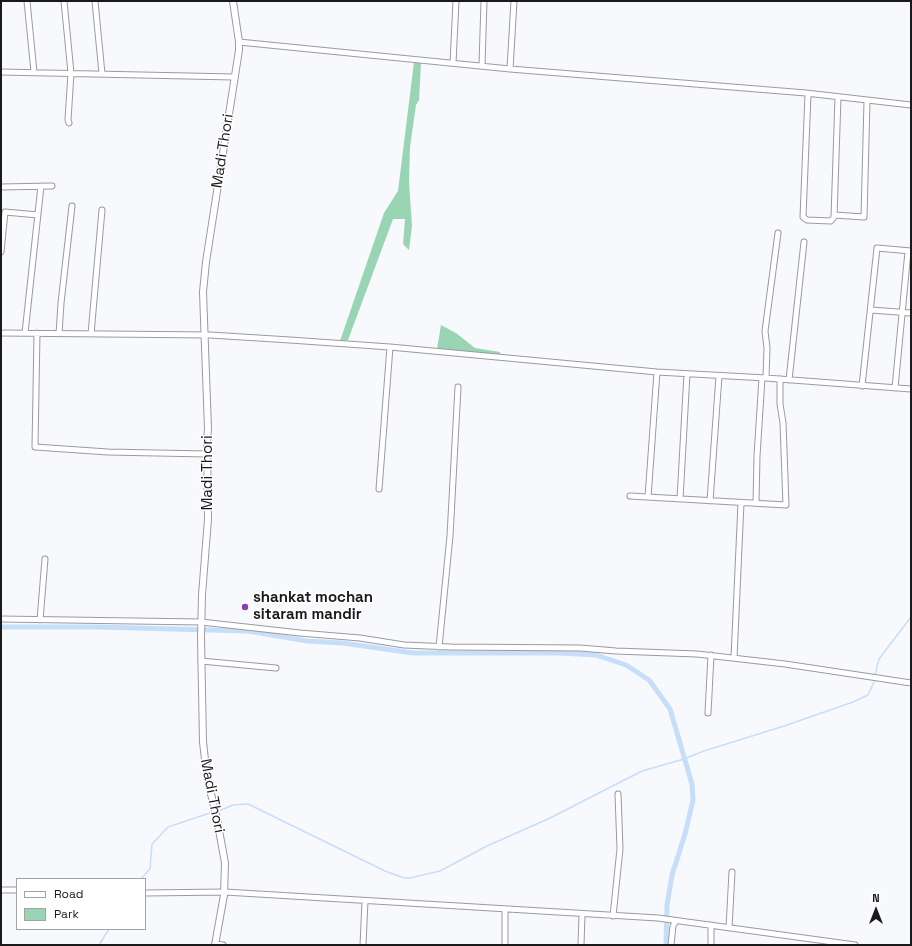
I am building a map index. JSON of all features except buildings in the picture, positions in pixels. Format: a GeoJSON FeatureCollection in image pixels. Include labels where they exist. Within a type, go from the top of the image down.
{"type":"FeatureCollection","features":[{"type":"Feature","properties":{"kind":"main road","name":"Madi Thori"},"geometry":{"type":"LineString","coordinates":[[215,945],[225,892],[225,863],[207,777],[203,742],[201,624],[208,519],[208,429],[203,292],[206,262],[239,42],[233,1]]}},
{"type":"Feature","properties":{"kind":"street"},"geometry":{"type":"LineString","coordinates":[[27,1],[34,72]]}},
{"type":"Feature","properties":{"kind":"street"},"geometry":{"type":"LineString","coordinates":[[64,1],[71,73],[69,123]]}},
{"type":"Feature","properties":{"kind":"street"},"geometry":{"type":"LineString","coordinates":[[95,1],[102,74]]}},
{"type":"Feature","properties":{"kind":"street"},"geometry":{"type":"LineString","coordinates":[[453,63],[456,1]]}},
{"type":"Feature","properties":{"kind":"street"},"geometry":{"type":"LineString","coordinates":[[482,65],[484,1]]}},
{"type":"Feature","properties":{"kind":"street"},"geometry":{"type":"LineString","coordinates":[[510,69],[514,1]]}},
{"type":"Feature","properties":{"kind":"street"},"geometry":{"type":"LineString","coordinates":[[239,42],[482,65],[510,69],[808,94],[911,105]]}},
{"type":"Feature","properties":{"kind":"street"},"geometry":{"type":"LineString","coordinates":[[1,72],[234,78]]}},
{"type":"Feature","properties":{"kind":"street"},"geometry":{"type":"LineString","coordinates":[[808,94],[803,217],[806,220],[831,221],[833,219],[838,97]]}},
{"type":"Feature","properties":{"kind":"street"},"geometry":{"type":"LineString","coordinates":[[834,215],[864,216],[867,101]]}},
{"type":"Feature","properties":{"kind":"street"},"geometry":{"type":"LineString","coordinates":[[25,333],[41,186]]}},
{"type":"Feature","properties":{"kind":"street"},"geometry":{"type":"LineString","coordinates":[[1,187],[52,186]]}},
{"type":"Feature","properties":{"kind":"street"},"geometry":{"type":"LineString","coordinates":[[59,334],[72,206]]}},
{"type":"Feature","properties":{"kind":"street"},"geometry":{"type":"LineString","coordinates":[[91,334],[102,210]]}},
{"type":"Feature","properties":{"kind":"street"},"geometry":{"type":"LineString","coordinates":[[1,252],[5,212],[38,215]]}},
{"type":"Feature","properties":{"kind":"street"},"geometry":{"type":"LineString","coordinates":[[756,503],[756,456],[767,348],[765,331],[778,233]]}},
{"type":"Feature","properties":{"kind":"street"},"geometry":{"type":"LineString","coordinates":[[789,380],[804,242]]}},
{"type":"Feature","properties":{"kind":"street"},"geometry":{"type":"LineString","coordinates":[[862,386],[877,248],[910,251],[902,312],[895,388]]}},
{"type":"Feature","properties":{"kind":"street"},"geometry":{"type":"LineString","coordinates":[[871,310],[911,313]]}},
{"type":"Feature","properties":{"kind":"street"},"geometry":{"type":"LineString","coordinates":[[1,333],[204,335],[290,340],[390,347],[657,372],[911,389]]}},
{"type":"Feature","properties":{"kind":"street"},"geometry":{"type":"LineString","coordinates":[[37,333],[35,447],[108,452],[207,454]]}},
{"type":"Feature","properties":{"kind":"street"},"geometry":{"type":"LineString","coordinates":[[379,489],[390,347]]}},
{"type":"Feature","properties":{"kind":"street"},"geometry":{"type":"LineString","coordinates":[[648,498],[657,372]]}},
{"type":"Feature","properties":{"kind":"street"},"geometry":{"type":"LineString","coordinates":[[680,499],[687,374]]}},
{"type":"Feature","properties":{"kind":"street"},"geometry":{"type":"LineString","coordinates":[[710,501],[719,376]]}},
{"type":"Feature","properties":{"kind":"street"},"geometry":{"type":"LineString","coordinates":[[630,496],[786,505],[780,380]]}},
{"type":"Feature","properties":{"kind":"street"},"geometry":{"type":"LineString","coordinates":[[439,647],[450,536],[458,387]]}},
{"type":"Feature","properties":{"kind":"street"},"geometry":{"type":"LineString","coordinates":[[734,658],[741,503]]}},
{"type":"Feature","properties":{"kind":"street"},"geometry":{"type":"LineString","coordinates":[[40,620],[45,559]]}},
{"type":"Feature","properties":{"kind":"street"},"geometry":{"type":"LineString","coordinates":[[1,619],[201,624],[360,638],[404,645],[439,647],[580,648],[711,655],[785,664],[911,684]]}},
{"type":"Feature","properties":{"kind":"street"},"geometry":{"type":"LineString","coordinates":[[708,713],[711,655]]}},
{"type":"Feature","properties":{"kind":"street"},"geometry":{"type":"LineString","coordinates":[[202,661],[276,668]]}},
{"type":"Feature","properties":{"kind":"street"},"geometry":{"type":"LineString","coordinates":[[613,916],[620,849],[618,794]]}},
{"type":"Feature","properties":{"kind":"street"},"geometry":{"type":"LineString","coordinates":[[729,928],[732,872]]}},
{"type":"Feature","properties":{"kind":"street"},"geometry":{"type":"LineString","coordinates":[[1,890],[16,890]]}},
{"type":"Feature","properties":{"kind":"street"},"geometry":{"type":"LineString","coordinates":[[146,893],[225,892],[658,918],[855,945]]}},
{"type":"Feature","properties":{"kind":"street"},"geometry":{"type":"LineString","coordinates":[[363,945],[365,901]]}},
{"type":"Feature","properties":{"kind":"street"},"geometry":{"type":"LineString","coordinates":[[505,909],[505,945]]}},
{"type":"Feature","properties":{"kind":"street"},"geometry":{"type":"LineString","coordinates":[[581,945],[582,914]]}},
{"type":"Feature","properties":{"kind":"street"},"geometry":{"type":"LineString","coordinates":[[672,945],[673,926],[675,921]]}},
{"type":"Feature","properties":{"kind":"street"},"geometry":{"type":"LineString","coordinates":[[711,925],[711,945]]}},
{"type":"Feature","properties":{"kind":"street"},"geometry":{"type":"LineString","coordinates":[[215,945],[223,945]]}},
{"type":"Feature","properties":{"kind":"green space"},"geometry":{"type":"Polygon","coordinates":[[[414,62],[421,63],[419,100],[416,105],[410,147],[409,182],[412,226],[409,250],[403,244],[405,219],[393,219],[348,340],[340,341],[384,213],[398,191],[414,62]]]}},
{"type":"Feature","properties":{"kind":"green space"},"geometry":{"type":"Polygon","coordinates":[[[441,325],[456,333],[475,348],[500,352],[500,355],[437,349],[441,325]]]}},
{"type":"Feature","properties":{"kind":"waterway"},"geometry":{"type":"LineString","coordinates":[[875,675],[879,659],[911,617]]}},
{"type":"Feature","properties":{"kind":"waterway"},"geometry":{"type":"LineString","coordinates":[[1,627],[97,627],[248,631],[307,641],[342,643],[413,653],[560,653],[596,655],[626,665],[649,680],[670,709],[692,784],[693,800],[685,834],[672,875],[667,905],[666,945]]}},
{"type":"Feature","properties":{"kind":"waterway"},"geometry":{"type":"LineString","coordinates":[[219,811],[233,805],[248,804],[385,871],[404,878],[410,878],[440,871],[487,846],[550,818],[642,771],[684,759],[853,702],[868,695],[874,682]]}},
{"type":"Feature","properties":{"kind":"waterway"},"geometry":{"type":"LineString","coordinates":[[142,878],[150,869],[152,844],[168,827],[210,813]]}},
{"type":"Feature","properties":{"kind":"waterway"},"geometry":{"type":"LineString","coordinates":[[99,945],[108,930]]}},
{"type":"Feature","properties":{"kind":"place","name":"shankat mochan sitaram mandir"},"geometry":{"type":"Point","coordinates":[245,607]}}]}
